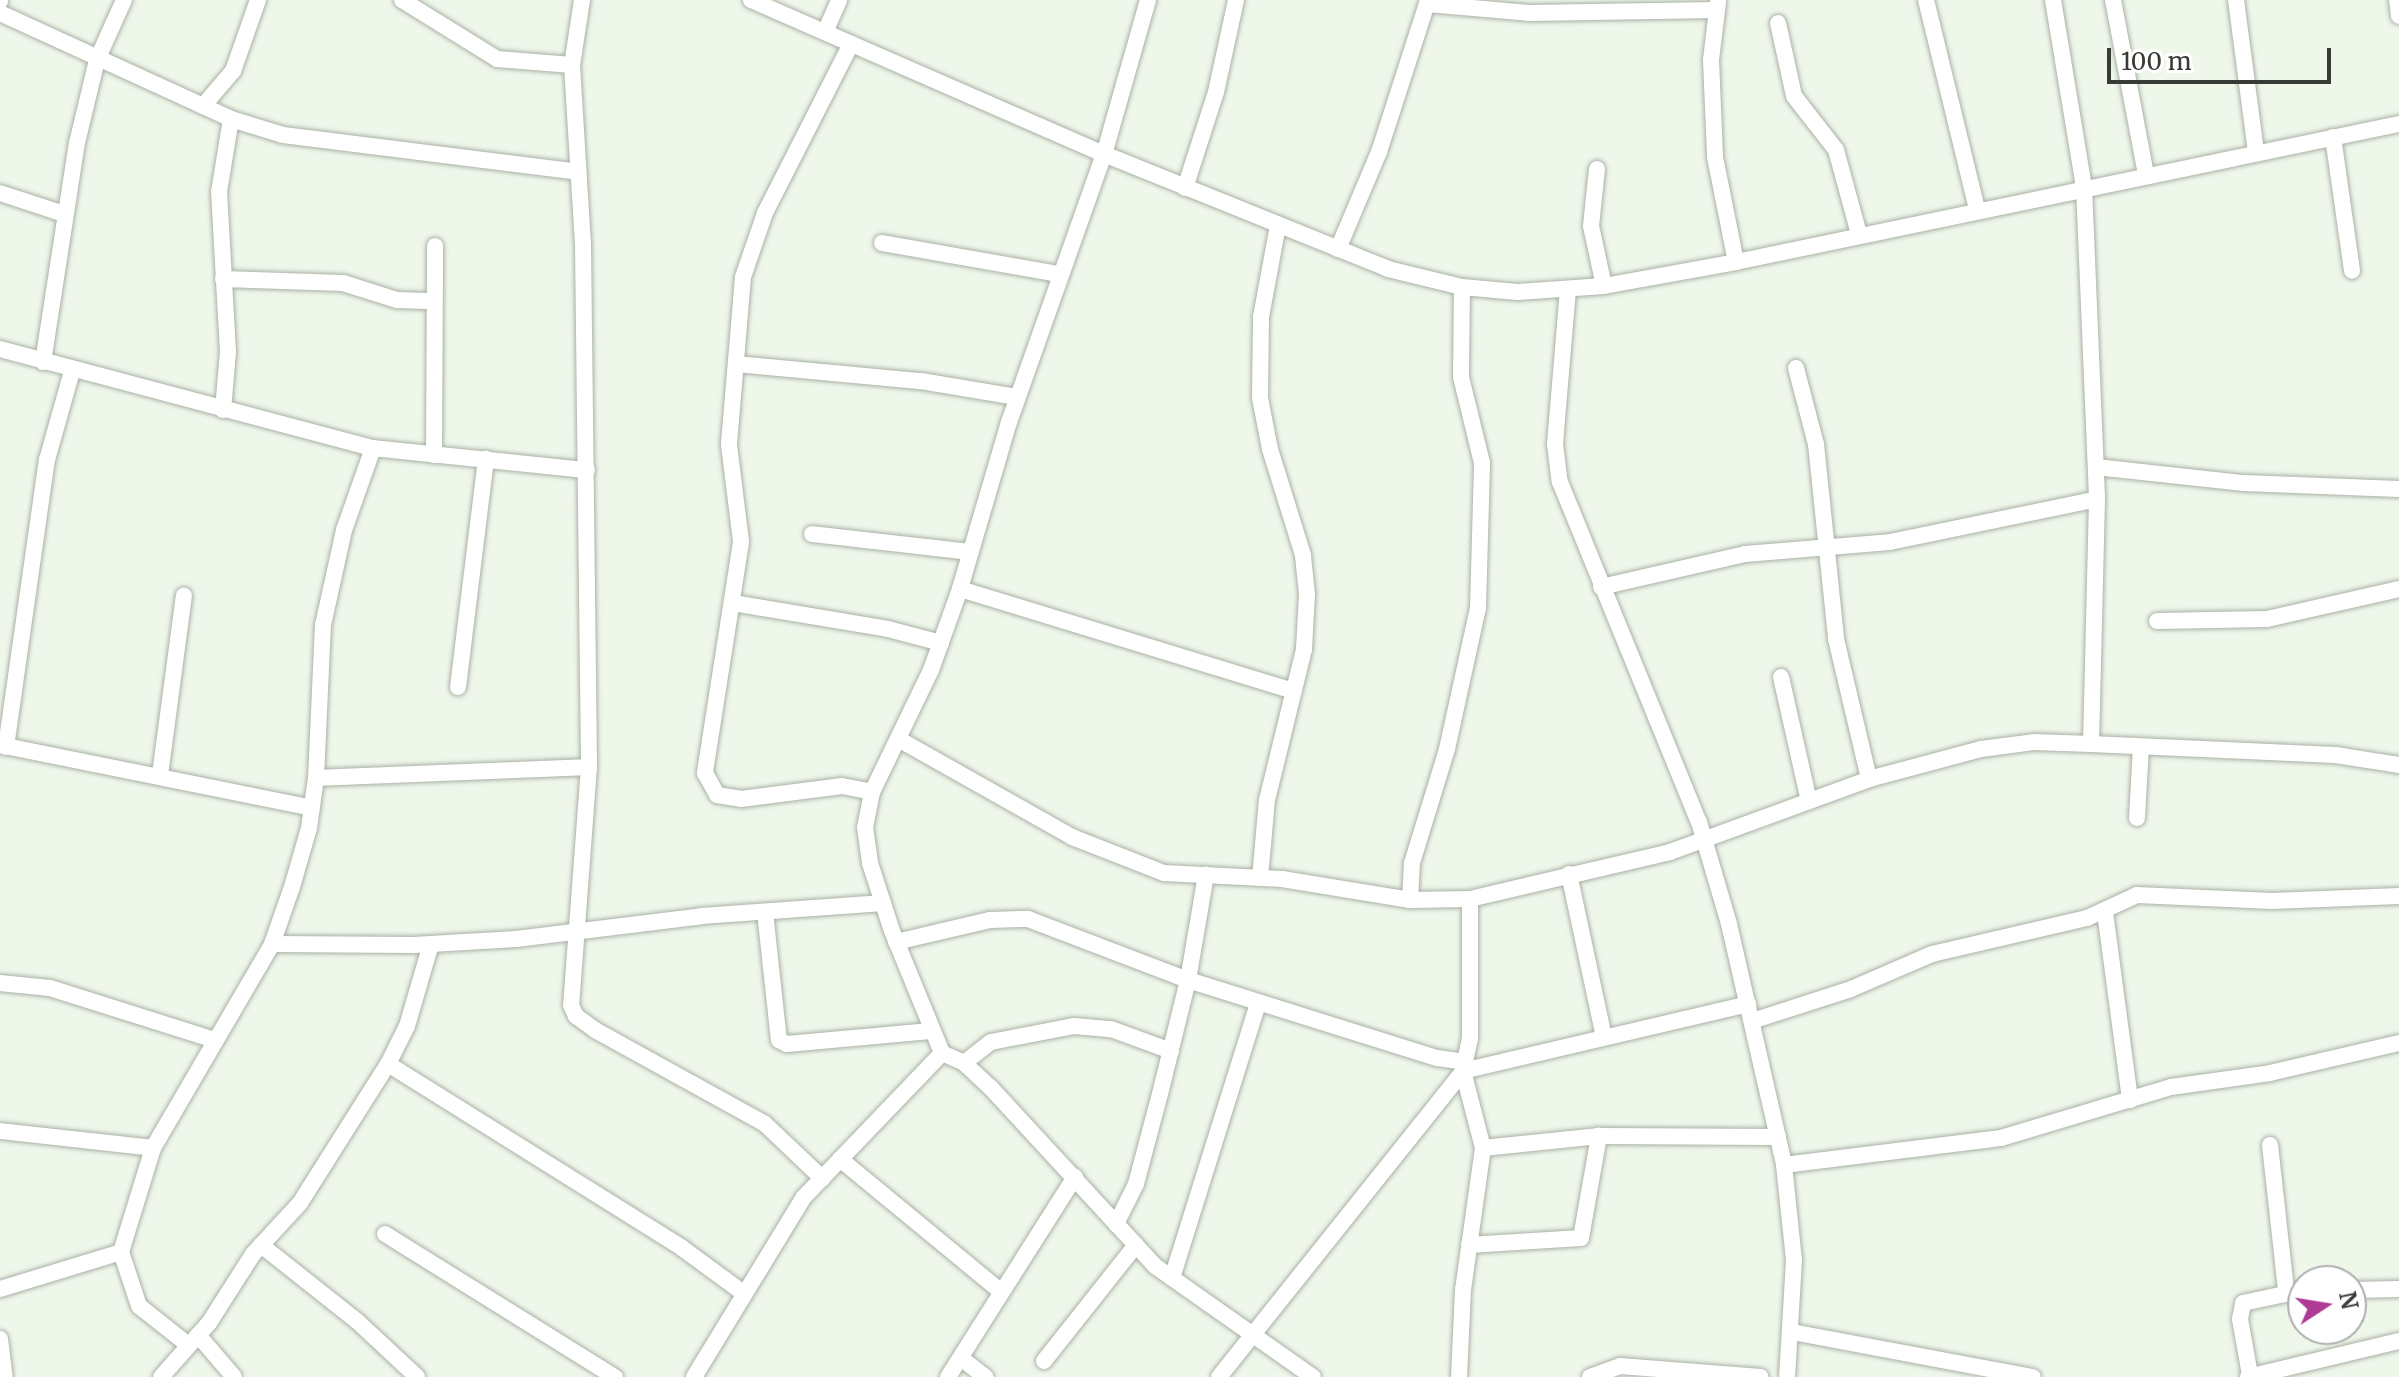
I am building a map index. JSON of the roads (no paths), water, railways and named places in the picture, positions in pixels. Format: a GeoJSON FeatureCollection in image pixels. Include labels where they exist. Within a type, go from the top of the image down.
{"type":"FeatureCollection","features":[{"type":"Feature","properties":{"kind":"street"},"geometry":{"type":"LineString","coordinates":[[43,362],[64,214],[97,60],[124,0]]}},
{"type":"Feature","properties":{"kind":"street"},"geometry":{"type":"LineString","coordinates":[[203,106],[233,71],[258,0]]}},
{"type":"Feature","properties":{"kind":"street"},"geometry":{"type":"LineString","coordinates":[[402,0],[497,59],[572,65]]}},
{"type":"Feature","properties":{"kind":"street"},"geometry":{"type":"LineString","coordinates":[[582,0],[572,65],[587,470],[589,767],[571,991],[576,1016],[765,1124],[822,1178]]}},
{"type":"Feature","properties":{"kind":"street"},"geometry":{"type":"LineString","coordinates":[[751,0],[1104,154],[1388,269],[1462,287],[1518,292],[1604,286],[1736,262],[2084,187],[2399,124]]}},
{"type":"Feature","properties":{"kind":"street"},"geometry":{"type":"LineString","coordinates":[[825,32],[839,0]]}},
{"type":"Feature","properties":{"kind":"street"},"geometry":{"type":"LineString","coordinates":[[1148,0],[1104,154],[1058,274],[1017,397],[960,589],[900,740],[872,792],[865,827],[883,903],[896,942],[930,1031],[942,1053],[964,1063],[1136,1245],[1172,1278],[1313,1377]]}},
{"type":"Feature","properties":{"kind":"street"},"geometry":{"type":"LineString","coordinates":[[1185,188],[1216,92],[1236,0]]}},
{"type":"Feature","properties":{"kind":"street"},"geometry":{"type":"LineString","coordinates":[[1926,0],[1977,210]]}},
{"type":"Feature","properties":{"kind":"street"},"geometry":{"type":"LineString","coordinates":[[2053,0],[2084,187],[2097,499],[2091,744]]}},
{"type":"Feature","properties":{"kind":"street"},"geometry":{"type":"LineString","coordinates":[[2113,0],[2146,175]]}},
{"type":"Feature","properties":{"kind":"street"},"geometry":{"type":"LineString","coordinates":[[2236,0],[2256,152]]}},
{"type":"Feature","properties":{"kind":"street"},"geometry":{"type":"LineString","coordinates":[[2397,0],[2399,16]]}},
{"type":"Feature","properties":{"kind":"street"},"geometry":{"type":"LineString","coordinates":[[1338,249],[1379,152],[1427,2],[1583,7],[1717,5],[1711,60],[1715,157],[1736,262]]}},
{"type":"Feature","properties":{"kind":"street"},"geometry":{"type":"LineString","coordinates":[[0,13],[231,119],[323,143],[578,172]]}},
{"type":"Feature","properties":{"kind":"street"},"geometry":{"type":"LineString","coordinates":[[1778,23],[1794,96],[1836,150],[1859,234]]}},
{"type":"Feature","properties":{"kind":"street"},"geometry":{"type":"LineString","coordinates":[[851,44],[752,243],[743,277],[729,445],[741,542],[705,773],[708,787],[717,795],[741,799],[842,786],[872,792]]}},
{"type":"Feature","properties":{"kind":"street"},"geometry":{"type":"LineString","coordinates":[[223,410],[228,352],[219,192],[231,119]]}},
{"type":"Feature","properties":{"kind":"street"},"geometry":{"type":"LineString","coordinates":[[2333,137],[2352,271]]}},
{"type":"Feature","properties":{"kind":"street"},"geometry":{"type":"LineString","coordinates":[[1597,169],[1591,226],[1604,286]]}},
{"type":"Feature","properties":{"kind":"street"},"geometry":{"type":"LineString","coordinates":[[0,193],[64,214]]}},
{"type":"Feature","properties":{"kind":"street"},"geometry":{"type":"LineString","coordinates":[[1260,878],[1267,800],[1304,649],[1303,555],[1270,449],[1260,398],[1261,317],[1278,225]]}},
{"type":"Feature","properties":{"kind":"street"},"geometry":{"type":"LineString","coordinates":[[882,243],[1058,274]]}},
{"type":"Feature","properties":{"kind":"street"},"geometry":{"type":"LineString","coordinates":[[434,455],[435,246]]}},
{"type":"Feature","properties":{"kind":"street"},"geometry":{"type":"LineString","coordinates":[[223,279],[343,283],[397,300],[433,301]]}},
{"type":"Feature","properties":{"kind":"street"},"geometry":{"type":"LineString","coordinates":[[1410,900],[1412,863],[1447,749],[1478,608],[1482,463],[1461,377],[1462,287]]}},
{"type":"Feature","properties":{"kind":"street"},"geometry":{"type":"LineString","coordinates":[[1568,289],[1555,444],[1560,482],[1705,843],[1750,1012],[1784,1165],[1794,1260],[1787,1377]]}},
{"type":"Feature","properties":{"kind":"street"},"geometry":{"type":"LineString","coordinates":[[0,349],[72,371],[373,448],[587,470]]}},
{"type":"Feature","properties":{"kind":"street"},"geometry":{"type":"LineString","coordinates":[[736,364],[921,381],[1017,397]]}},
{"type":"Feature","properties":{"kind":"street"},"geometry":{"type":"LineString","coordinates":[[1796,368],[1816,444],[1836,639],[1869,779]]}},
{"type":"Feature","properties":{"kind":"street"},"geometry":{"type":"LineString","coordinates":[[72,371],[47,460],[8,671],[3,746],[160,775],[312,808]]}},
{"type":"Feature","properties":{"kind":"street"},"geometry":{"type":"LineString","coordinates":[[234,1377],[192,1339],[139,1306],[121,1252],[153,1148],[272,944],[312,808],[323,625],[344,530],[373,448]]}},
{"type":"Feature","properties":{"kind":"street"},"geometry":{"type":"LineString","coordinates":[[458,687],[486,459]]}},
{"type":"Feature","properties":{"kind":"street"},"geometry":{"type":"LineString","coordinates":[[2096,467],[2244,483],[2399,489]]}},
{"type":"Feature","properties":{"kind":"street"},"geometry":{"type":"LineString","coordinates":[[1601,587],[1745,554],[1825,544],[1890,542],[2097,499]]}},
{"type":"Feature","properties":{"kind":"street"},"geometry":{"type":"LineString","coordinates":[[812,534],[969,552]]}},
{"type":"Feature","properties":{"kind":"street"},"geometry":{"type":"LineString","coordinates":[[960,589],[1293,691]]}},
{"type":"Feature","properties":{"kind":"street"},"geometry":{"type":"LineString","coordinates":[[2157,621],[2267,619],[2399,589]]}},
{"type":"Feature","properties":{"kind":"street"},"geometry":{"type":"LineString","coordinates":[[160,775],[184,596]]}},
{"type":"Feature","properties":{"kind":"street"},"geometry":{"type":"LineString","coordinates":[[733,603],[888,629],[941,643]]}},
{"type":"Feature","properties":{"kind":"street"},"geometry":{"type":"LineString","coordinates":[[1781,677],[1809,801]]}},
{"type":"Feature","properties":{"kind":"street"},"geometry":{"type":"LineString","coordinates":[[900,740],[1072,837],[1164,873],[1260,878],[1410,900],[1470,899],[1705,843],[1869,779],[1981,749],[2034,742],[2091,744],[2336,755],[2399,765]]}},
{"type":"Feature","properties":{"kind":"street"},"geometry":{"type":"LineString","coordinates":[[2137,818],[2141,747]]}},
{"type":"Feature","properties":{"kind":"street"},"geometry":{"type":"LineString","coordinates":[[316,778],[589,767]]}},
{"type":"Feature","properties":{"kind":"street"},"geometry":{"type":"LineString","coordinates":[[1569,874],[1604,1037]]}},
{"type":"Feature","properties":{"kind":"street"},"geometry":{"type":"LineString","coordinates":[[1116,1224],[1136,1184],[1171,1051],[1188,980],[1206,875]]}},
{"type":"Feature","properties":{"kind":"street"},"geometry":{"type":"LineString","coordinates":[[896,942],[990,920],[1028,919],[1188,980],[1464,1067],[1604,1037],[1750,1012],[1851,989],[1932,954],[2105,912],[2137,895],[2272,901],[2399,896]]}},
{"type":"Feature","properties":{"kind":"street"},"geometry":{"type":"LineString","coordinates":[[1459,1377],[1469,1245],[1483,1148],[1464,1067],[1473,960],[1470,899]]}},
{"type":"Feature","properties":{"kind":"street"},"geometry":{"type":"LineString","coordinates":[[272,944],[431,944],[883,903]]}},
{"type":"Feature","properties":{"kind":"street"},"geometry":{"type":"LineString","coordinates":[[765,912],[779,1040],[787,1044],[930,1031]]}},
{"type":"Feature","properties":{"kind":"street"},"geometry":{"type":"LineString","coordinates":[[2105,912],[2130,1100]]}},
{"type":"Feature","properties":{"kind":"street"},"geometry":{"type":"LineString","coordinates":[[161,1377],[261,1245],[300,1203],[388,1064],[407,1026],[431,944]]}},
{"type":"Feature","properties":{"kind":"street"},"geometry":{"type":"LineString","coordinates":[[0,983],[50,988],[215,1040]]}},
{"type":"Feature","properties":{"kind":"street"},"geometry":{"type":"LineString","coordinates":[[1172,1278],[1258,1003]]}},
{"type":"Feature","properties":{"kind":"street"},"geometry":{"type":"LineString","coordinates":[[964,1063],[991,1042],[1074,1026],[1111,1029],[1171,1051]]}},
{"type":"Feature","properties":{"kind":"street"},"geometry":{"type":"LineString","coordinates":[[1784,1165],[2001,1138],[2171,1087],[2270,1073],[2399,1043]]}},
{"type":"Feature","properties":{"kind":"street"},"geometry":{"type":"LineString","coordinates":[[694,1377],[742,1292],[804,1197],[942,1053]]}},
{"type":"Feature","properties":{"kind":"street"},"geometry":{"type":"LineString","coordinates":[[388,1064],[682,1248],[742,1292]]}},
{"type":"Feature","properties":{"kind":"street"},"geometry":{"type":"LineString","coordinates":[[1219,1377],[1464,1067]]}},
{"type":"Feature","properties":{"kind":"street"},"geometry":{"type":"LineString","coordinates":[[0,1131],[153,1148]]}},
{"type":"Feature","properties":{"kind":"street"},"geometry":{"type":"LineString","coordinates":[[1483,1148],[1599,1136],[1778,1137]]}},
{"type":"Feature","properties":{"kind":"street"},"geometry":{"type":"LineString","coordinates":[[1469,1245],[1581,1238],[1599,1136]]}},
{"type":"Feature","properties":{"kind":"street"},"geometry":{"type":"LineString","coordinates":[[2270,1145],[2291,1265]]}},
{"type":"Feature","properties":{"kind":"street"},"geometry":{"type":"LineString","coordinates":[[840,1159],[1000,1291]]}},
{"type":"Feature","properties":{"kind":"street"},"geometry":{"type":"LineString","coordinates":[[948,1377],[1075,1177]]}},
{"type":"Feature","properties":{"kind":"street"},"geometry":{"type":"LineString","coordinates":[[385,1234],[615,1377]]}},
{"type":"Feature","properties":{"kind":"street"},"geometry":{"type":"LineString","coordinates":[[261,1245],[357,1321],[417,1377]]}},
{"type":"Feature","properties":{"kind":"street"},"geometry":{"type":"LineString","coordinates":[[1044,1361],[1136,1245]]}},
{"type":"Feature","properties":{"kind":"street"},"geometry":{"type":"LineString","coordinates":[[0,1289],[121,1252]]}},
{"type":"Feature","properties":{"kind":"street"},"geometry":{"type":"LineString","coordinates":[[2367,1290],[2399,1289]]}},
{"type":"Feature","properties":{"kind":"street"},"geometry":{"type":"LineString","coordinates":[[2287,1292],[2243,1303],[2240,1319],[2249,1376],[2399,1341]]}},
{"type":"Feature","properties":{"kind":"street"},"geometry":{"type":"LineString","coordinates":[[1792,1332],[2033,1377]]}},
{"type":"Feature","properties":{"kind":"street"},"geometry":{"type":"LineString","coordinates":[[0,1339],[5,1377]]}},
{"type":"Feature","properties":{"kind":"street"},"geometry":{"type":"LineString","coordinates":[[961,1358],[985,1377]]}},
{"type":"Feature","properties":{"kind":"street"},"geometry":{"type":"LineString","coordinates":[[1590,1377],[1620,1366],[1761,1377]]}}]}
